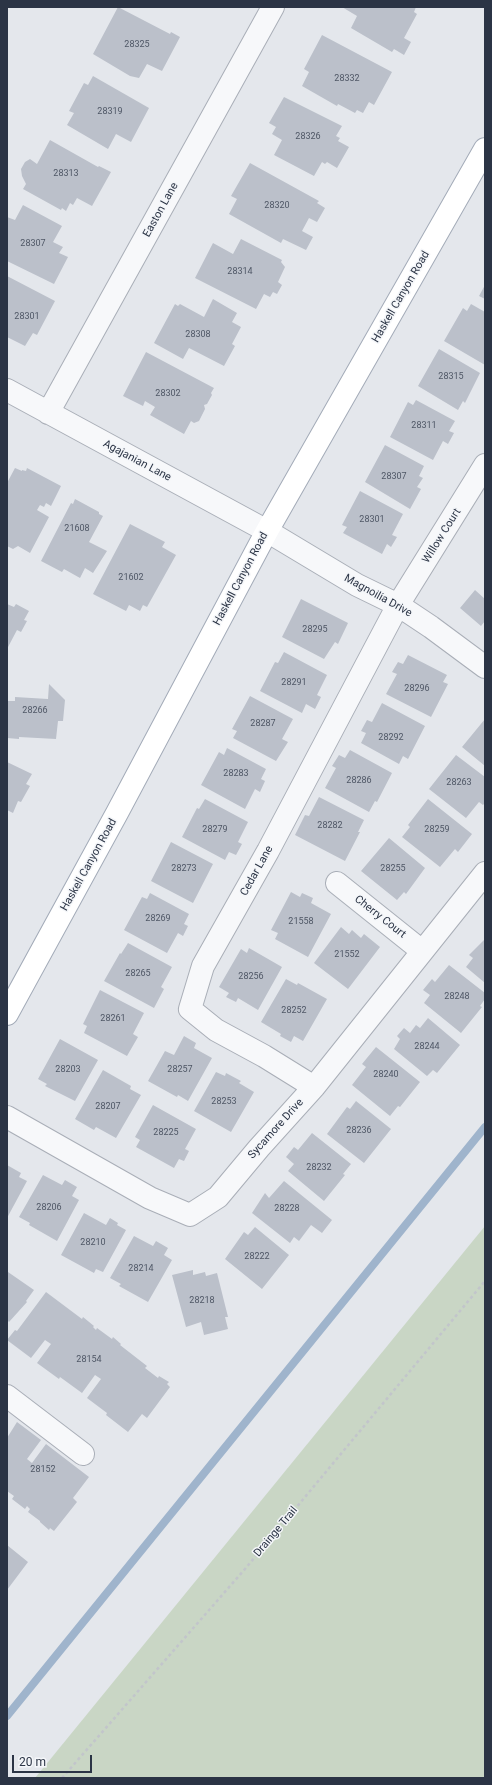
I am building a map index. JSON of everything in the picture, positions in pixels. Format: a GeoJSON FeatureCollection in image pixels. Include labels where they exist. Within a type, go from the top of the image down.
{"type":"FeatureCollection","features":[{"type":"Feature","properties":{"kind":"main road","name":"Haskell Canyon Road"},"geometry":{"type":"LineString","coordinates":[[7,1014],[117,813],[267,531],[485,149]]}},
{"type":"Feature","properties":{"kind":"street","name":"Easton Lane"},"geometry":{"type":"LineString","coordinates":[[48,413],[273,7]]}},
{"type":"Feature","properties":{"kind":"street","name":"Agajanian Lane"},"geometry":{"type":"LineString","coordinates":[[7,390],[267,531]]}},
{"type":"Feature","properties":{"kind":"street","name":"Willow Court"},"geometry":{"type":"LineString","coordinates":[[398,605],[485,465]]}},
{"type":"Feature","properties":{"kind":"street","name":"Magnoilia Drive"},"geometry":{"type":"LineString","coordinates":[[267,531],[357,585],[398,605],[431,627],[485,667]]}},
{"type":"Feature","properties":{"kind":"street","name":"Cedar Lane"},"geometry":{"type":"LineString","coordinates":[[314,1087],[264,1056],[216,1030],[190,1009],[203,966],[268,852],[398,605]]}},
{"type":"Feature","properties":{"kind":"street","name":"Sycamore Drive"},"geometry":{"type":"LineString","coordinates":[[7,1117],[150,1198],[190,1215],[218,1197],[258,1148],[314,1087],[485,873]]}},
{"type":"Feature","properties":{"kind":"street","name":"Cherry Court"},"geometry":{"type":"LineString","coordinates":[[337,883],[422,951]]}},
{"type":"Feature","properties":{"kind":"street"},"geometry":{"type":"LineString","coordinates":[[7,1396],[83,1454]]}},
{"type":"Feature","properties":{"kind":"path","name":"Drainge Trail"},"geometry":{"type":"LineString","coordinates":[[62,1778],[245,1569],[485,1281]]}},
{"type":"Feature","properties":{"kind":"green space"},"geometry":{"type":"Polygon","coordinates":[[[485,1226],[485,1778],[35,1778],[485,1226]]]}},
{"type":"Feature","properties":{"kind":"building"},"geometry":{"type":"Polygon","coordinates":[[[118,7],[170,34],[171,32],[180,37],[162,71],[147,64],[139,78],[130,76],[93,54],[118,7]]]}},
{"type":"Feature","properties":{"kind":"building"},"geometry":{"type":"Polygon","coordinates":[[[342,7],[416,7],[414,12],[417,14],[404,38],[411,42],[404,55],[394,49],[392,52],[351,28],[357,16],[342,7]]]}},
{"type":"Feature","properties":{"kind":"building"},"geometry":{"type":"Polygon","coordinates":[[[322,35],[392,72],[374,105],[369,102],[363,113],[357,110],[355,113],[338,104],[337,106],[302,86],[309,72],[304,69],[322,35]]]}},
{"type":"Feature","properties":{"kind":"building"},"geometry":{"type":"Polygon","coordinates":[[[93,76],[149,108],[131,142],[116,134],[108,149],[67,125],[74,113],[69,111],[84,83],[88,85],[93,76]]]}},
{"type":"Feature","properties":{"kind":"building"},"geometry":{"type":"Polygon","coordinates":[[[284,97],[342,126],[336,136],[340,138],[338,141],[349,147],[337,168],[327,162],[325,164],[322,162],[314,176],[274,155],[282,140],[272,134],[276,127],[269,123],[284,97]]]}},
{"type":"Feature","properties":{"kind":"building"},"geometry":{"type":"Polygon","coordinates":[[[50,140],[98,167],[99,166],[111,172],[92,206],[77,198],[73,205],[70,203],[66,211],[62,208],[61,210],[23,189],[26,184],[22,176],[21,169],[25,162],[30,159],[37,164],[50,140]]]}},
{"type":"Feature","properties":{"kind":"building"},"geometry":{"type":"Polygon","coordinates":[[[250,163],[319,201],[317,203],[325,208],[317,222],[309,218],[302,231],[313,237],[306,250],[283,239],[281,243],[229,214],[237,199],[231,196],[250,163]]]}},
{"type":"Feature","properties":{"kind":"building"},"geometry":{"type":"Polygon","coordinates":[[[23,205],[62,226],[53,242],[63,247],[59,253],[68,257],[54,284],[7,261],[7,217],[15,220],[23,205]]]}},
{"type":"Feature","properties":{"kind":"building"},"geometry":{"type":"Polygon","coordinates":[[[241,239],[282,260],[281,262],[285,267],[278,282],[282,285],[277,294],[273,292],[270,297],[264,294],[256,309],[195,278],[213,243],[233,254],[241,239]]]}},
{"type":"Feature","properties":{"kind":"building"},"geometry":{"type":"Polygon","coordinates":[[[7,276],[55,301],[37,335],[33,333],[25,346],[7,337],[7,276]]]}},
{"type":"Feature","properties":{"kind":"building"},"geometry":{"type":"Polygon","coordinates":[[[485,285],[485,299],[479,296],[485,285]]]}},
{"type":"Feature","properties":{"kind":"building"},"geometry":{"type":"Polygon","coordinates":[[[213,299],[237,313],[232,322],[241,327],[232,344],[235,346],[224,366],[189,348],[183,359],[154,343],[175,304],[178,306],[180,304],[204,317],[213,299]]]}},
{"type":"Feature","properties":{"kind":"building"},"geometry":{"type":"Polygon","coordinates":[[[471,304],[485,312],[485,365],[444,341],[463,308],[467,311],[471,304]]]}},
{"type":"Feature","properties":{"kind":"building"},"geometry":{"type":"Polygon","coordinates":[[[439,349],[480,373],[465,403],[463,401],[458,410],[418,386],[439,349]]]}},
{"type":"Feature","properties":{"kind":"building"},"geometry":{"type":"Polygon","coordinates":[[[146,352],[214,388],[207,404],[204,405],[205,409],[199,421],[194,423],[191,421],[184,434],[150,415],[155,407],[145,401],[143,406],[123,396],[146,352]]]}},
{"type":"Feature","properties":{"kind":"building"},"geometry":{"type":"Polygon","coordinates":[[[416,400],[455,421],[449,431],[454,433],[448,444],[443,441],[433,460],[390,437],[408,402],[413,405],[416,400]]]}},
{"type":"Feature","properties":{"kind":"building"},"geometry":{"type":"Polygon","coordinates":[[[385,445],[424,466],[419,476],[423,478],[417,487],[421,489],[410,509],[365,482],[385,445]]]}},
{"type":"Feature","properties":{"kind":"building"},"geometry":{"type":"Polygon","coordinates":[[[15,468],[26,471],[27,468],[61,486],[51,506],[46,503],[44,507],[40,505],[37,510],[49,517],[30,553],[18,546],[13,549],[7,546],[7,483],[15,468]]]}},
{"type":"Feature","properties":{"kind":"building"},"geometry":{"type":"Polygon","coordinates":[[[360,491],[403,514],[392,535],[397,537],[391,547],[387,544],[382,554],[343,533],[347,527],[342,525],[360,491]]]}},
{"type":"Feature","properties":{"kind":"building"},"geometry":{"type":"Polygon","coordinates":[[[75,499],[99,512],[99,514],[103,516],[89,542],[107,551],[93,573],[85,568],[80,578],[64,569],[62,572],[41,561],[71,503],[73,504],[75,499]]]}},
{"type":"Feature","properties":{"kind":"building"},"geometry":{"type":"Polygon","coordinates":[[[130,524],[165,542],[162,547],[176,555],[147,607],[143,605],[140,611],[129,605],[126,611],[93,594],[130,524]]]}},
{"type":"Feature","properties":{"kind":"building"},"geometry":{"type":"Polygon","coordinates":[[[475,590],[485,599],[485,621],[481,626],[460,608],[475,590]]]}},
{"type":"Feature","properties":{"kind":"building"},"geometry":{"type":"Polygon","coordinates":[[[301,599],[348,623],[338,644],[335,642],[324,659],[282,637],[301,599]]]}},
{"type":"Feature","properties":{"kind":"building"},"geometry":{"type":"Polygon","coordinates":[[[7,604],[14,607],[16,604],[29,611],[24,620],[27,621],[21,632],[17,630],[7,649],[7,604]]]}},
{"type":"Feature","properties":{"kind":"building"},"geometry":{"type":"Polygon","coordinates":[[[284,652],[327,675],[317,695],[321,697],[315,709],[306,704],[302,713],[260,691],[275,662],[278,663],[284,652]]]}},
{"type":"Feature","properties":{"kind":"building"},"geometry":{"type":"Polygon","coordinates":[[[408,655],[447,675],[443,682],[448,684],[431,717],[386,694],[397,674],[392,672],[398,662],[403,664],[408,655]]]}},
{"type":"Feature","properties":{"kind":"building"},"geometry":{"type":"Polygon","coordinates":[[[49,684],[65,700],[63,721],[58,721],[56,739],[19,737],[19,739],[7,738],[7,701],[15,701],[15,697],[48,699],[49,684]]]}},
{"type":"Feature","properties":{"kind":"building"},"geometry":{"type":"Polygon","coordinates":[[[250,696],[293,719],[282,739],[288,742],[276,761],[233,738],[237,731],[232,729],[250,696]]]}},
{"type":"Feature","properties":{"kind":"building"},"geometry":{"type":"Polygon","coordinates":[[[382,703],[425,726],[408,759],[403,756],[399,764],[361,743],[366,733],[361,731],[367,720],[372,722],[382,703]]]}},
{"type":"Feature","properties":{"kind":"building"},"geometry":{"type":"Polygon","coordinates":[[[485,719],[485,766],[462,747],[485,719]]]}},
{"type":"Feature","properties":{"kind":"building"},"geometry":{"type":"Polygon","coordinates":[[[227,748],[266,769],[261,779],[265,781],[260,792],[255,789],[245,809],[201,785],[219,752],[224,755],[227,748]]]}},
{"type":"Feature","properties":{"kind":"building"},"geometry":{"type":"Polygon","coordinates":[[[350,750],[392,773],[377,802],[375,801],[369,812],[325,788],[336,768],[332,766],[339,755],[345,758],[350,750]]]}},
{"type":"Feature","properties":{"kind":"building"},"geometry":{"type":"Polygon","coordinates":[[[456,755],[485,777],[485,803],[483,805],[479,802],[466,818],[429,789],[456,755]]]}},
{"type":"Feature","properties":{"kind":"building"},"geometry":{"type":"Polygon","coordinates":[[[7,762],[32,774],[26,784],[30,786],[21,802],[18,801],[13,813],[7,810],[7,762]]]}},
{"type":"Feature","properties":{"kind":"building"},"geometry":{"type":"Polygon","coordinates":[[[319,797],[364,820],[358,832],[360,832],[345,861],[295,835],[305,815],[309,816],[319,797]]]}},
{"type":"Feature","properties":{"kind":"building"},"geometry":{"type":"Polygon","coordinates":[[[205,799],[248,822],[238,842],[242,844],[236,855],[229,852],[225,860],[182,837],[197,808],[199,809],[205,799]]]}},
{"type":"Feature","properties":{"kind":"building"},"geometry":{"type":"Polygon","coordinates":[[[428,799],[472,834],[458,852],[455,849],[440,867],[402,837],[410,827],[408,825],[428,799]]]}},
{"type":"Feature","properties":{"kind":"building"},"geometry":{"type":"Polygon","coordinates":[[[389,838],[425,868],[406,894],[404,892],[397,900],[361,871],[389,838]]]}},
{"type":"Feature","properties":{"kind":"building"},"geometry":{"type":"Polygon","coordinates":[[[171,842],[213,864],[193,903],[151,881],[171,842]]]}},
{"type":"Feature","properties":{"kind":"building"},"geometry":{"type":"Polygon","coordinates":[[[291,892],[300,897],[302,893],[313,898],[311,903],[331,914],[308,957],[275,939],[278,933],[271,930],[291,892]]]}},
{"type":"Feature","properties":{"kind":"building"},"geometry":{"type":"Polygon","coordinates":[[[150,893],[189,914],[184,924],[188,926],[183,936],[178,933],[167,953],[124,930],[142,897],[147,899],[150,893]]]}},
{"type":"Feature","properties":{"kind":"building"},"geometry":{"type":"Polygon","coordinates":[[[341,927],[349,934],[352,930],[361,938],[364,934],[380,947],[348,989],[314,963],[341,927]]]}},
{"type":"Feature","properties":{"kind":"building"},"geometry":{"type":"Polygon","coordinates":[[[485,939],[485,983],[466,967],[473,958],[469,955],[485,939]]]}},
{"type":"Feature","properties":{"kind":"building"},"geometry":{"type":"Polygon","coordinates":[[[128,943],[172,967],[161,987],[164,989],[154,1008],[104,981],[120,953],[121,954],[128,943]]]}},
{"type":"Feature","properties":{"kind":"building"},"geometry":{"type":"Polygon","coordinates":[[[249,948],[282,967],[258,1010],[238,998],[236,1002],[226,997],[229,993],[219,987],[241,949],[247,953],[249,948]]]}},
{"type":"Feature","properties":{"kind":"building"},"geometry":{"type":"Polygon","coordinates":[[[449,965],[485,993],[485,999],[480,1006],[482,1007],[461,1033],[424,1003],[430,995],[423,990],[432,979],[435,982],[449,965]]]}},
{"type":"Feature","properties":{"kind":"building"},"geometry":{"type":"Polygon","coordinates":[[[286,979],[297,985],[298,983],[327,999],[303,1041],[294,1036],[291,1042],[261,1022],[286,979]]]}},
{"type":"Feature","properties":{"kind":"building"},"geometry":{"type":"Polygon","coordinates":[[[100,990],[144,1013],[133,1034],[138,1037],[127,1056],[84,1033],[87,1026],[83,1024],[100,990]]]}},
{"type":"Feature","properties":{"kind":"building"},"geometry":{"type":"Polygon","coordinates":[[[428,1018],[460,1045],[437,1073],[433,1070],[427,1076],[394,1049],[400,1039],[397,1036],[404,1028],[410,1033],[416,1025],[420,1028],[428,1018]]]}},
{"type":"Feature","properties":{"kind":"building"},"geometry":{"type":"Polygon","coordinates":[[[184,1036],[196,1043],[194,1048],[212,1058],[188,1101],[178,1095],[177,1097],[148,1081],[165,1051],[174,1055],[184,1036]]]}},
{"type":"Feature","properties":{"kind":"building"},"geometry":{"type":"Polygon","coordinates":[[[60,1039],[98,1060],[75,1101],[45,1086],[47,1084],[38,1079],[60,1039]]]}},
{"type":"Feature","properties":{"kind":"building"},"geometry":{"type":"Polygon","coordinates":[[[376,1047],[420,1082],[400,1107],[398,1106],[390,1116],[352,1085],[366,1067],[362,1064],[376,1047]]]}},
{"type":"Feature","properties":{"kind":"building"},"geometry":{"type":"Polygon","coordinates":[[[103,1070],[131,1086],[130,1089],[141,1095],[116,1138],[96,1127],[94,1130],[75,1119],[103,1070]]]}},
{"type":"Feature","properties":{"kind":"building"},"geometry":{"type":"Polygon","coordinates":[[[216,1072],[225,1076],[226,1073],[241,1081],[239,1083],[254,1092],[231,1132],[194,1111],[216,1072]]]}},
{"type":"Feature","properties":{"kind":"building"},"geometry":{"type":"Polygon","coordinates":[[[356,1101],[391,1129],[364,1163],[327,1134],[347,1107],[350,1109],[356,1101]]]}},
{"type":"Feature","properties":{"kind":"building"},"geometry":{"type":"Polygon","coordinates":[[[153,1105],[196,1129],[185,1149],[189,1151],[184,1161],[179,1159],[174,1168],[136,1147],[140,1140],[135,1137],[153,1105]]]}},
{"type":"Feature","properties":{"kind":"building"},"geometry":{"type":"Polygon","coordinates":[[[312,1133],[351,1164],[343,1174],[345,1175],[324,1201],[288,1171],[294,1164],[286,1157],[294,1147],[298,1150],[312,1133]]]}},
{"type":"Feature","properties":{"kind":"building"},"geometry":{"type":"Polygon","coordinates":[[[7,1165],[21,1173],[19,1177],[27,1181],[7,1218],[7,1165]]]}},
{"type":"Feature","properties":{"kind":"building"},"geometry":{"type":"Polygon","coordinates":[[[43,1175],[62,1185],[65,1180],[77,1187],[72,1196],[79,1200],[57,1241],[29,1225],[30,1223],[19,1217],[43,1175]]]}},
{"type":"Feature","properties":{"kind":"building"},"geometry":{"type":"Polygon","coordinates":[[[284,1181],[332,1220],[322,1233],[311,1225],[299,1241],[294,1237],[290,1243],[252,1213],[265,1193],[269,1198],[284,1181]]]}},
{"type":"Feature","properties":{"kind":"building"},"geometry":{"type":"Polygon","coordinates":[[[84,1213],[106,1225],[110,1218],[118,1223],[117,1225],[126,1230],[103,1272],[96,1269],[94,1273],[61,1255],[84,1213]]]}},
{"type":"Feature","properties":{"kind":"building"},"geometry":{"type":"Polygon","coordinates":[[[255,1227],[289,1255],[262,1289],[225,1259],[244,1232],[248,1235],[255,1227]]]}},
{"type":"Feature","properties":{"kind":"building"},"geometry":{"type":"Polygon","coordinates":[[[134,1236],[153,1246],[156,1241],[168,1248],[164,1255],[172,1260],[148,1302],[119,1286],[121,1284],[110,1278],[134,1236]]]}},
{"type":"Feature","properties":{"kind":"building"},"geometry":{"type":"Polygon","coordinates":[[[193,1270],[193,1275],[205,1272],[206,1276],[217,1273],[228,1317],[225,1317],[228,1329],[204,1335],[201,1322],[186,1327],[172,1275],[193,1270]]]}},
{"type":"Feature","properties":{"kind":"building"},"geometry":{"type":"Polygon","coordinates":[[[8,1272],[34,1290],[26,1301],[27,1302],[9,1322],[7,1320],[8,1272]]]}},
{"type":"Feature","properties":{"kind":"building"},"geometry":{"type":"Polygon","coordinates":[[[46,1292],[82,1319],[83,1317],[94,1326],[93,1327],[96,1330],[97,1328],[112,1339],[113,1337],[121,1344],[120,1345],[147,1366],[145,1368],[158,1378],[159,1376],[169,1382],[167,1384],[170,1387],[147,1418],[142,1414],[128,1432],[106,1415],[107,1413],[87,1398],[101,1379],[95,1375],[82,1393],[37,1363],[51,1344],[45,1340],[31,1358],[7,1340],[15,1330],[17,1331],[46,1292]]]}},
{"type":"Feature","properties":{"kind":"building"},"geometry":{"type":"Polygon","coordinates":[[[17,1422],[41,1440],[27,1459],[32,1463],[46,1444],[89,1477],[73,1498],[77,1502],[54,1531],[50,1528],[49,1530],[28,1512],[30,1509],[27,1506],[25,1509],[12,1499],[14,1496],[7,1491],[7,1438],[17,1422]]]}},
{"type":"Feature","properties":{"kind":"building"},"geometry":{"type":"Polygon","coordinates":[[[7,1545],[28,1562],[7,1590],[7,1545]]]}},
{"type":"Feature","properties":{"kind":"waterway"},"geometry":{"type":"LineString","coordinates":[[7,1716],[485,1127]]}}]}
